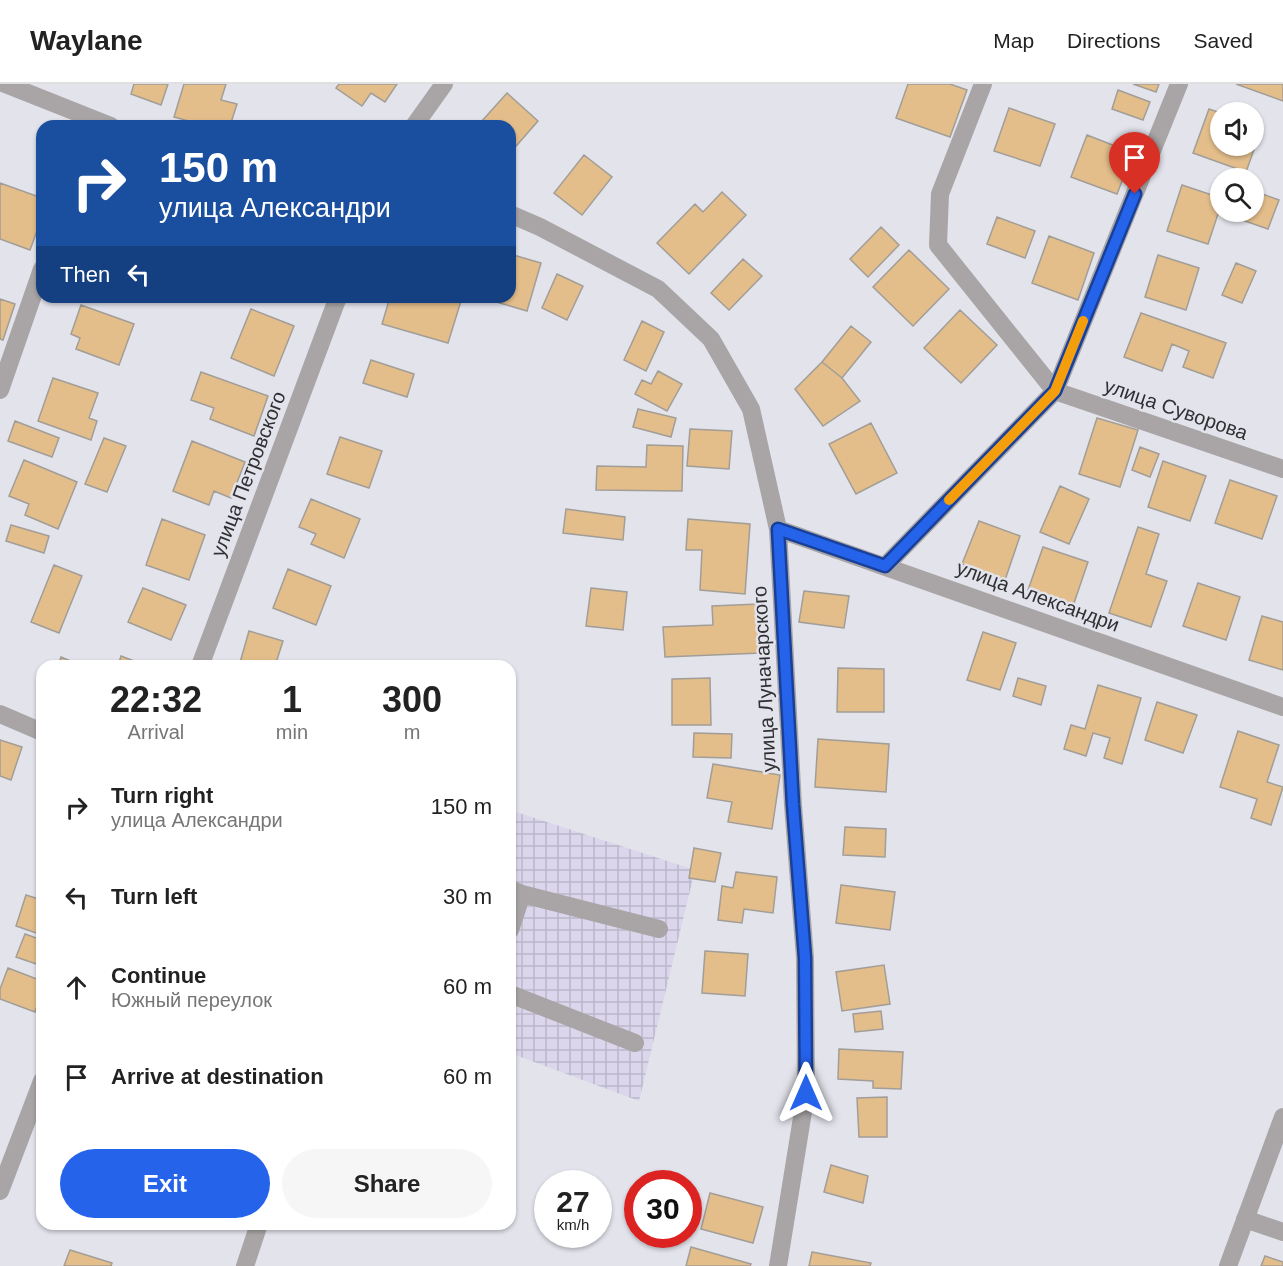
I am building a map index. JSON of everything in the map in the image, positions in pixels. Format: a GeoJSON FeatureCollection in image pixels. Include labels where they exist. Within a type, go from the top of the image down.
{"type":"FeatureCollection","features":[{"type":"Feature","properties":{"kind":"street"},"geometry":{"type":"LineString","coordinates":[[5,84],[88,120]]}},
{"type":"Feature","properties":{"kind":"street"},"geometry":{"type":"LineString","coordinates":[[418,120],[444,84]]}},
{"type":"Feature","properties":{"kind":"street"},"geometry":{"type":"LineString","coordinates":[[983,84],[940,194],[938,245],[1055,391]]}},
{"type":"Feature","properties":{"kind":"street"},"geometry":{"type":"LineString","coordinates":[[885,566],[1055,391],[1179,84]]}},
{"type":"Feature","properties":{"kind":"street","name":"улица Луначарского"},"geometry":{"type":"LineString","coordinates":[[516,217],[658,289],[711,339],[751,409],[778,529],[792,794],[805,958],[806,1093],[778,1266]]}},
{"type":"Feature","properties":{"kind":"street"},"geometry":{"type":"LineString","coordinates":[[0,390],[36,286]]}},
{"type":"Feature","properties":{"kind":"street","name":"улица Петровского"},"geometry":{"type":"LineString","coordinates":[[202,660],[336,303]]}},
{"type":"Feature","properties":{"kind":"street","name":"улица Суворова"},"geometry":{"type":"LineString","coordinates":[[1055,391],[1283,469]]}},
{"type":"Feature","properties":{"kind":"street","name":"улица Александри"},"geometry":{"type":"LineString","coordinates":[[778,529],[1283,707]]}},
{"type":"Feature","properties":{"kind":"street"},"geometry":{"type":"LineString","coordinates":[[0,714],[36,729]]}},
{"type":"Feature","properties":{"kind":"street"},"geometry":{"type":"LineString","coordinates":[[516,891],[659,929]]}},
{"type":"Feature","properties":{"kind":"street"},"geometry":{"type":"LineString","coordinates":[[516,996],[635,1043]]}},
{"type":"Feature","properties":{"kind":"street"},"geometry":{"type":"LineString","coordinates":[[0,1191],[36,1097]]}},
{"type":"Feature","properties":{"kind":"street"},"geometry":{"type":"LineString","coordinates":[[1228,1266],[1283,1117]]}},
{"type":"Feature","properties":{"kind":"street"},"geometry":{"type":"LineString","coordinates":[[1245,1219],[1283,1232]]}},
{"type":"Feature","properties":{"kind":"street"},"geometry":{"type":"LineString","coordinates":[[246,1266],[257,1230]]}},
{"type":"Feature","properties":{"kind":"shaded area"},"geometry":{"type":"Polygon","coordinates":[[[516,812],[695,870],[639,1101],[516,1055],[516,812]]]}},
{"type":"Feature","properties":{"kind":"building"},"geometry":{"type":"Polygon","coordinates":[[[134,84],[168,84],[161,105],[131,94],[134,84]]]}},
{"type":"Feature","properties":{"kind":"building"},"geometry":{"type":"Polygon","coordinates":[[[184,84],[226,84],[221,100],[237,104],[232,120],[185,120],[174,117],[184,84]]]}},
{"type":"Feature","properties":{"kind":"building"},"geometry":{"type":"Polygon","coordinates":[[[339,84],[397,84],[385,102],[371,93],[362,106],[336,88],[339,84]]]}},
{"type":"Feature","properties":{"kind":"building"},"geometry":{"type":"Polygon","coordinates":[[[908,84],[950,84],[967,90],[950,137],[896,118],[908,84]]]}},
{"type":"Feature","properties":{"kind":"building"},"geometry":{"type":"Polygon","coordinates":[[[1133,84],[1159,84],[1156,92],[1133,84]]]}},
{"type":"Feature","properties":{"kind":"building"},"geometry":{"type":"Polygon","coordinates":[[[1236,84],[1283,84],[1283,101],[1236,84]]]}},
{"type":"Feature","properties":{"kind":"building"},"geometry":{"type":"Polygon","coordinates":[[[1118,90],[1150,102],[1143,120],[1112,109],[1118,90]]]}},
{"type":"Feature","properties":{"kind":"building"},"geometry":{"type":"Polygon","coordinates":[[[507,93],[538,121],[516,146],[516,120],[483,120],[507,93]]]}},
{"type":"Feature","properties":{"kind":"building"},"geometry":{"type":"Polygon","coordinates":[[[1009,108],[1055,124],[1040,166],[994,151],[1009,108]]]}},
{"type":"Feature","properties":{"kind":"building"},"geometry":{"type":"Polygon","coordinates":[[[1209,109],[1210,156],[1252,156],[1247,168],[1235,168],[1193,153],[1209,109]]]}},
{"type":"Feature","properties":{"kind":"building"},"geometry":{"type":"Polygon","coordinates":[[[1087,135],[1133,153],[1117,194],[1071,177],[1087,135]]]}},
{"type":"Feature","properties":{"kind":"building"},"geometry":{"type":"Polygon","coordinates":[[[584,155],[612,177],[582,215],[554,193],[584,155]]]}},
{"type":"Feature","properties":{"kind":"building"},"geometry":{"type":"Polygon","coordinates":[[[0,183],[36,196],[36,234],[30,250],[0,239],[0,183]]]}},
{"type":"Feature","properties":{"kind":"building"},"geometry":{"type":"Polygon","coordinates":[[[1182,185],[1210,194],[1210,222],[1215,222],[1208,244],[1167,231],[1182,185]]]}},
{"type":"Feature","properties":{"kind":"building"},"geometry":{"type":"Polygon","coordinates":[[[722,192],[746,215],[689,274],[657,243],[695,204],[703,212],[722,192]]]}},
{"type":"Feature","properties":{"kind":"building"},"geometry":{"type":"Polygon","coordinates":[[[1264,195],[1279,200],[1268,229],[1248,222],[1264,222],[1264,195]]]}},
{"type":"Feature","properties":{"kind":"building"},"geometry":{"type":"Polygon","coordinates":[[[997,217],[1035,231],[1025,258],[987,244],[997,217]]]}},
{"type":"Feature","properties":{"kind":"building"},"geometry":{"type":"Polygon","coordinates":[[[881,227],[899,245],[868,277],[850,259],[881,227]]]}},
{"type":"Feature","properties":{"kind":"building"},"geometry":{"type":"Polygon","coordinates":[[[1049,236],[1094,253],[1078,300],[1032,283],[1049,236]]]}},
{"type":"Feature","properties":{"kind":"building"},"geometry":{"type":"Polygon","coordinates":[[[909,250],[949,289],[913,326],[873,287],[909,250]]]}},
{"type":"Feature","properties":{"kind":"building"},"geometry":{"type":"Polygon","coordinates":[[[1158,255],[1199,268],[1186,310],[1145,297],[1158,255]]]}},
{"type":"Feature","properties":{"kind":"building"},"geometry":{"type":"Polygon","coordinates":[[[516,256],[541,263],[527,311],[500,303],[516,303],[516,256]]]}},
{"type":"Feature","properties":{"kind":"building"},"geometry":{"type":"Polygon","coordinates":[[[743,259],[762,276],[729,310],[711,293],[743,259]]]}},
{"type":"Feature","properties":{"kind":"building"},"geometry":{"type":"Polygon","coordinates":[[[1236,263],[1256,271],[1242,303],[1222,295],[1236,263]]]}},
{"type":"Feature","properties":{"kind":"building"},"geometry":{"type":"Polygon","coordinates":[[[557,274],[583,286],[567,320],[542,308],[557,274]]]}},
{"type":"Feature","properties":{"kind":"building"},"geometry":{"type":"Polygon","coordinates":[[[0,299],[15,304],[3,340],[0,339],[0,299]]]}},
{"type":"Feature","properties":{"kind":"building"},"geometry":{"type":"Polygon","coordinates":[[[388,303],[460,303],[448,343],[382,324],[388,303]]]}},
{"type":"Feature","properties":{"kind":"building"},"geometry":{"type":"Polygon","coordinates":[[[81,305],[134,324],[119,365],[76,349],[80,338],[71,334],[81,305]]]}},
{"type":"Feature","properties":{"kind":"building"},"geometry":{"type":"Polygon","coordinates":[[[251,309],[294,326],[274,376],[231,358],[251,309]]]}},
{"type":"Feature","properties":{"kind":"building"},"geometry":{"type":"Polygon","coordinates":[[[960,310],[997,345],[961,383],[924,348],[960,310]]]}},
{"type":"Feature","properties":{"kind":"building"},"geometry":{"type":"Polygon","coordinates":[[[1141,313],[1226,343],[1213,378],[1183,367],[1189,351],[1172,344],[1162,371],[1124,357],[1141,313]]]}},
{"type":"Feature","properties":{"kind":"building"},"geometry":{"type":"Polygon","coordinates":[[[642,321],[664,332],[646,371],[624,360],[642,321]]]}},
{"type":"Feature","properties":{"kind":"building"},"geometry":{"type":"Polygon","coordinates":[[[851,326],[871,342],[842,378],[822,362],[851,326]]]}},
{"type":"Feature","properties":{"kind":"building"},"geometry":{"type":"Polygon","coordinates":[[[371,360],[414,374],[407,397],[363,383],[371,360]]]}},
{"type":"Feature","properties":{"kind":"building"},"geometry":{"type":"Polygon","coordinates":[[[822,362],[842,378],[860,401],[823,426],[795,389],[822,362]]]}},
{"type":"Feature","properties":{"kind":"building"},"geometry":{"type":"Polygon","coordinates":[[[658,371],[682,384],[667,411],[635,394],[642,380],[651,384],[658,371]]]}},
{"type":"Feature","properties":{"kind":"building"},"geometry":{"type":"Polygon","coordinates":[[[201,372],[268,396],[254,436],[210,419],[214,408],[191,400],[201,372]]]}},
{"type":"Feature","properties":{"kind":"building"},"geometry":{"type":"Polygon","coordinates":[[[53,378],[98,393],[89,418],[97,421],[91,440],[38,421],[53,378]]]}},
{"type":"Feature","properties":{"kind":"building"},"geometry":{"type":"Polygon","coordinates":[[[638,409],[676,418],[671,437],[633,427],[638,409]]]}},
{"type":"Feature","properties":{"kind":"building"},"geometry":{"type":"Polygon","coordinates":[[[1097,418],[1138,430],[1120,487],[1079,474],[1097,418]]]}},
{"type":"Feature","properties":{"kind":"building"},"geometry":{"type":"Polygon","coordinates":[[[15,421],[59,438],[52,457],[8,441],[15,421]]]}},
{"type":"Feature","properties":{"kind":"building"},"geometry":{"type":"Polygon","coordinates":[[[871,423],[897,473],[856,494],[829,444],[871,423]]]}},
{"type":"Feature","properties":{"kind":"building"},"geometry":{"type":"Polygon","coordinates":[[[690,429],[732,431],[729,469],[687,466],[690,429]]]}},
{"type":"Feature","properties":{"kind":"building"},"geometry":{"type":"Polygon","coordinates":[[[340,437],[382,451],[369,488],[327,474],[340,437]]]}},
{"type":"Feature","properties":{"kind":"building"},"geometry":{"type":"Polygon","coordinates":[[[104,438],[126,446],[107,492],[85,484],[104,438]]]}},
{"type":"Feature","properties":{"kind":"building"},"geometry":{"type":"Polygon","coordinates":[[[192,441],[245,462],[231,498],[214,491],[209,505],[173,491],[192,441]]]}},
{"type":"Feature","properties":{"kind":"building"},"geometry":{"type":"Polygon","coordinates":[[[647,445],[683,446],[682,491],[596,490],[597,466],[646,467],[647,445]]]}},
{"type":"Feature","properties":{"kind":"building"},"geometry":{"type":"Polygon","coordinates":[[[1140,447],[1159,454],[1150,477],[1132,470],[1140,447]]]}},
{"type":"Feature","properties":{"kind":"building"},"geometry":{"type":"Polygon","coordinates":[[[24,460],[77,482],[58,529],[25,515],[29,504],[9,496],[24,460]]]}},
{"type":"Feature","properties":{"kind":"building"},"geometry":{"type":"Polygon","coordinates":[[[1163,461],[1206,476],[1190,521],[1148,507],[1163,461]]]}},
{"type":"Feature","properties":{"kind":"building"},"geometry":{"type":"Polygon","coordinates":[[[1230,480],[1277,496],[1262,539],[1215,523],[1230,480]]]}},
{"type":"Feature","properties":{"kind":"building"},"geometry":{"type":"Polygon","coordinates":[[[1060,486],[1089,499],[1069,544],[1040,532],[1060,486]]]}},
{"type":"Feature","properties":{"kind":"building"},"geometry":{"type":"Polygon","coordinates":[[[311,499],[360,519],[344,558],[311,544],[316,534],[299,527],[311,499]]]}},
{"type":"Feature","properties":{"kind":"building"},"geometry":{"type":"Polygon","coordinates":[[[566,509],[625,517],[623,540],[563,533],[566,509]]]}},
{"type":"Feature","properties":{"kind":"building"},"geometry":{"type":"Polygon","coordinates":[[[162,519],[205,535],[189,580],[146,565],[162,519]]]}},
{"type":"Feature","properties":{"kind":"building"},"geometry":{"type":"Polygon","coordinates":[[[688,519],[750,524],[745,594],[700,590],[702,550],[686,550],[688,519]]]}},
{"type":"Feature","properties":{"kind":"building"},"geometry":{"type":"Polygon","coordinates":[[[979,521],[1020,536],[1005,580],[962,564],[979,521]]]}},
{"type":"Feature","properties":{"kind":"building"},"geometry":{"type":"Polygon","coordinates":[[[11,525],[49,536],[44,553],[6,541],[11,525]]]}},
{"type":"Feature","properties":{"kind":"building"},"geometry":{"type":"Polygon","coordinates":[[[1138,527],[1159,534],[1146,574],[1167,581],[1151,627],[1109,613],[1138,527]]]}},
{"type":"Feature","properties":{"kind":"building"},"geometry":{"type":"Polygon","coordinates":[[[1043,547],[1088,562],[1073,606],[1028,590],[1043,547]]]}},
{"type":"Feature","properties":{"kind":"building"},"geometry":{"type":"Polygon","coordinates":[[[54,565],[82,576],[59,633],[31,622],[54,565]]]}},
{"type":"Feature","properties":{"kind":"building"},"geometry":{"type":"Polygon","coordinates":[[[288,569],[331,586],[316,625],[273,608],[288,569]]]}},
{"type":"Feature","properties":{"kind":"building"},"geometry":{"type":"Polygon","coordinates":[[[1198,583],[1240,597],[1226,640],[1183,626],[1198,583]]]}},
{"type":"Feature","properties":{"kind":"building"},"geometry":{"type":"Polygon","coordinates":[[[143,588],[186,605],[171,640],[128,622],[143,588]]]}},
{"type":"Feature","properties":{"kind":"building"},"geometry":{"type":"Polygon","coordinates":[[[591,588],[627,592],[623,630],[586,626],[591,588]]]}},
{"type":"Feature","properties":{"kind":"building"},"geometry":{"type":"Polygon","coordinates":[[[804,591],[849,596],[844,628],[799,622],[804,591]]]}},
{"type":"Feature","properties":{"kind":"building"},"geometry":{"type":"Polygon","coordinates":[[[759,604],[761,653],[665,657],[663,627],[713,625],[712,606],[759,604]]]}},
{"type":"Feature","properties":{"kind":"building"},"geometry":{"type":"Polygon","coordinates":[[[1262,616],[1283,622],[1283,670],[1249,660],[1262,616]]]}},
{"type":"Feature","properties":{"kind":"building"},"geometry":{"type":"Polygon","coordinates":[[[249,631],[283,641],[277,660],[241,660],[249,631]]]}},
{"type":"Feature","properties":{"kind":"building"},"geometry":{"type":"Polygon","coordinates":[[[983,632],[1016,643],[1000,690],[967,680],[983,632]]]}},
{"type":"Feature","properties":{"kind":"building"},"geometry":{"type":"Polygon","coordinates":[[[121,656],[131,660],[120,660],[121,656]]]}},
{"type":"Feature","properties":{"kind":"building"},"geometry":{"type":"Polygon","coordinates":[[[838,668],[884,669],[884,712],[837,712],[838,668]]]}},
{"type":"Feature","properties":{"kind":"building"},"geometry":{"type":"Polygon","coordinates":[[[710,678],[711,725],[672,725],[672,679],[710,678]]]}},
{"type":"Feature","properties":{"kind":"building"},"geometry":{"type":"Polygon","coordinates":[[[1018,678],[1046,686],[1041,705],[1013,696],[1018,678]]]}},
{"type":"Feature","properties":{"kind":"building"},"geometry":{"type":"Polygon","coordinates":[[[1098,685],[1141,698],[1122,764],[1104,758],[1110,738],[1093,733],[1086,756],[1064,749],[1071,725],[1085,729],[1098,685]]]}},
{"type":"Feature","properties":{"kind":"building"},"geometry":{"type":"Polygon","coordinates":[[[1157,702],[1197,715],[1183,753],[1145,740],[1157,702]]]}},
{"type":"Feature","properties":{"kind":"building"},"geometry":{"type":"Polygon","coordinates":[[[1238,731],[1279,745],[1267,782],[1283,787],[1271,825],[1251,818],[1257,799],[1220,787],[1238,731]]]}},
{"type":"Feature","properties":{"kind":"building"},"geometry":{"type":"Polygon","coordinates":[[[694,733],[732,734],[731,758],[693,757],[694,733]]]}},
{"type":"Feature","properties":{"kind":"building"},"geometry":{"type":"Polygon","coordinates":[[[818,739],[889,744],[886,792],[815,787],[818,739]]]}},
{"type":"Feature","properties":{"kind":"building"},"geometry":{"type":"Polygon","coordinates":[[[0,740],[22,747],[11,780],[0,776],[0,740]]]}},
{"type":"Feature","properties":{"kind":"building"},"geometry":{"type":"Polygon","coordinates":[[[713,764],[780,775],[772,829],[728,822],[732,802],[707,798],[713,764]]]}},
{"type":"Feature","properties":{"kind":"building"},"geometry":{"type":"Polygon","coordinates":[[[845,827],[886,829],[885,857],[843,855],[845,827]]]}},
{"type":"Feature","properties":{"kind":"building"},"geometry":{"type":"Polygon","coordinates":[[[694,848],[721,853],[715,882],[689,878],[694,848]]]}},
{"type":"Feature","properties":{"kind":"building"},"geometry":{"type":"Polygon","coordinates":[[[736,872],[777,877],[773,913],[744,909],[742,923],[718,920],[722,886],[733,888],[736,872]]]}},
{"type":"Feature","properties":{"kind":"building"},"geometry":{"type":"Polygon","coordinates":[[[841,885],[895,892],[890,930],[836,923],[841,885]]]}},
{"type":"Feature","properties":{"kind":"building"},"geometry":{"type":"Polygon","coordinates":[[[26,895],[36,898],[36,933],[16,926],[26,895]]]}},
{"type":"Feature","properties":{"kind":"building"},"geometry":{"type":"Polygon","coordinates":[[[25,934],[36,938],[36,964],[16,957],[25,934]]]}},
{"type":"Feature","properties":{"kind":"building"},"geometry":{"type":"Polygon","coordinates":[[[705,951],[748,954],[745,996],[702,993],[705,951]]]}},
{"type":"Feature","properties":{"kind":"building"},"geometry":{"type":"Polygon","coordinates":[[[884,965],[890,1004],[842,1011],[836,972],[884,965]]]}},
{"type":"Feature","properties":{"kind":"building"},"geometry":{"type":"Polygon","coordinates":[[[8,968],[36,979],[35,1012],[0,999],[0,989],[8,968]]]}},
{"type":"Feature","properties":{"kind":"building"},"geometry":{"type":"Polygon","coordinates":[[[881,1011],[883,1029],[855,1032],[853,1014],[881,1011]]]}},
{"type":"Feature","properties":{"kind":"building"},"geometry":{"type":"Polygon","coordinates":[[[839,1049],[903,1052],[901,1089],[873,1088],[873,1081],[838,1079],[839,1049]]]}},
{"type":"Feature","properties":{"kind":"building"},"geometry":{"type":"Polygon","coordinates":[[[887,1097],[887,1137],[859,1137],[857,1098],[887,1097]]]}},
{"type":"Feature","properties":{"kind":"building"},"geometry":{"type":"Polygon","coordinates":[[[831,1165],[868,1176],[863,1203],[824,1192],[831,1165]]]}},
{"type":"Feature","properties":{"kind":"building"},"geometry":{"type":"Polygon","coordinates":[[[710,1193],[763,1207],[753,1243],[702,1229],[710,1193]]]}},
{"type":"Feature","properties":{"kind":"building"},"geometry":{"type":"Polygon","coordinates":[[[691,1248],[751,1264],[750,1266],[686,1266],[691,1248]]]}},
{"type":"Feature","properties":{"kind":"building"},"geometry":{"type":"Polygon","coordinates":[[[70,1250],[112,1263],[111,1266],[64,1266],[70,1250]]]}},
{"type":"Feature","properties":{"kind":"building"},"geometry":{"type":"Polygon","coordinates":[[[812,1252],[871,1263],[870,1266],[809,1266],[812,1252]]]}},
{"type":"Feature","properties":{"kind":"building"},"geometry":{"type":"Polygon","coordinates":[[[1265,1256],[1283,1262],[1283,1266],[1261,1266],[1265,1256]]]}},
{"type":"Feature","properties":{"kind":"slow traffic"},"geometry":{"type":"LineString","coordinates":[[949,500],[1055,391],[1083,321]]}},
{"type":"Feature","properties":{"kind":"route"},"geometry":{"type":"LineString","coordinates":[[806,1093],[805,958],[793,805],[778,529],[885,566],[1055,391],[1135,194]]}}]}
